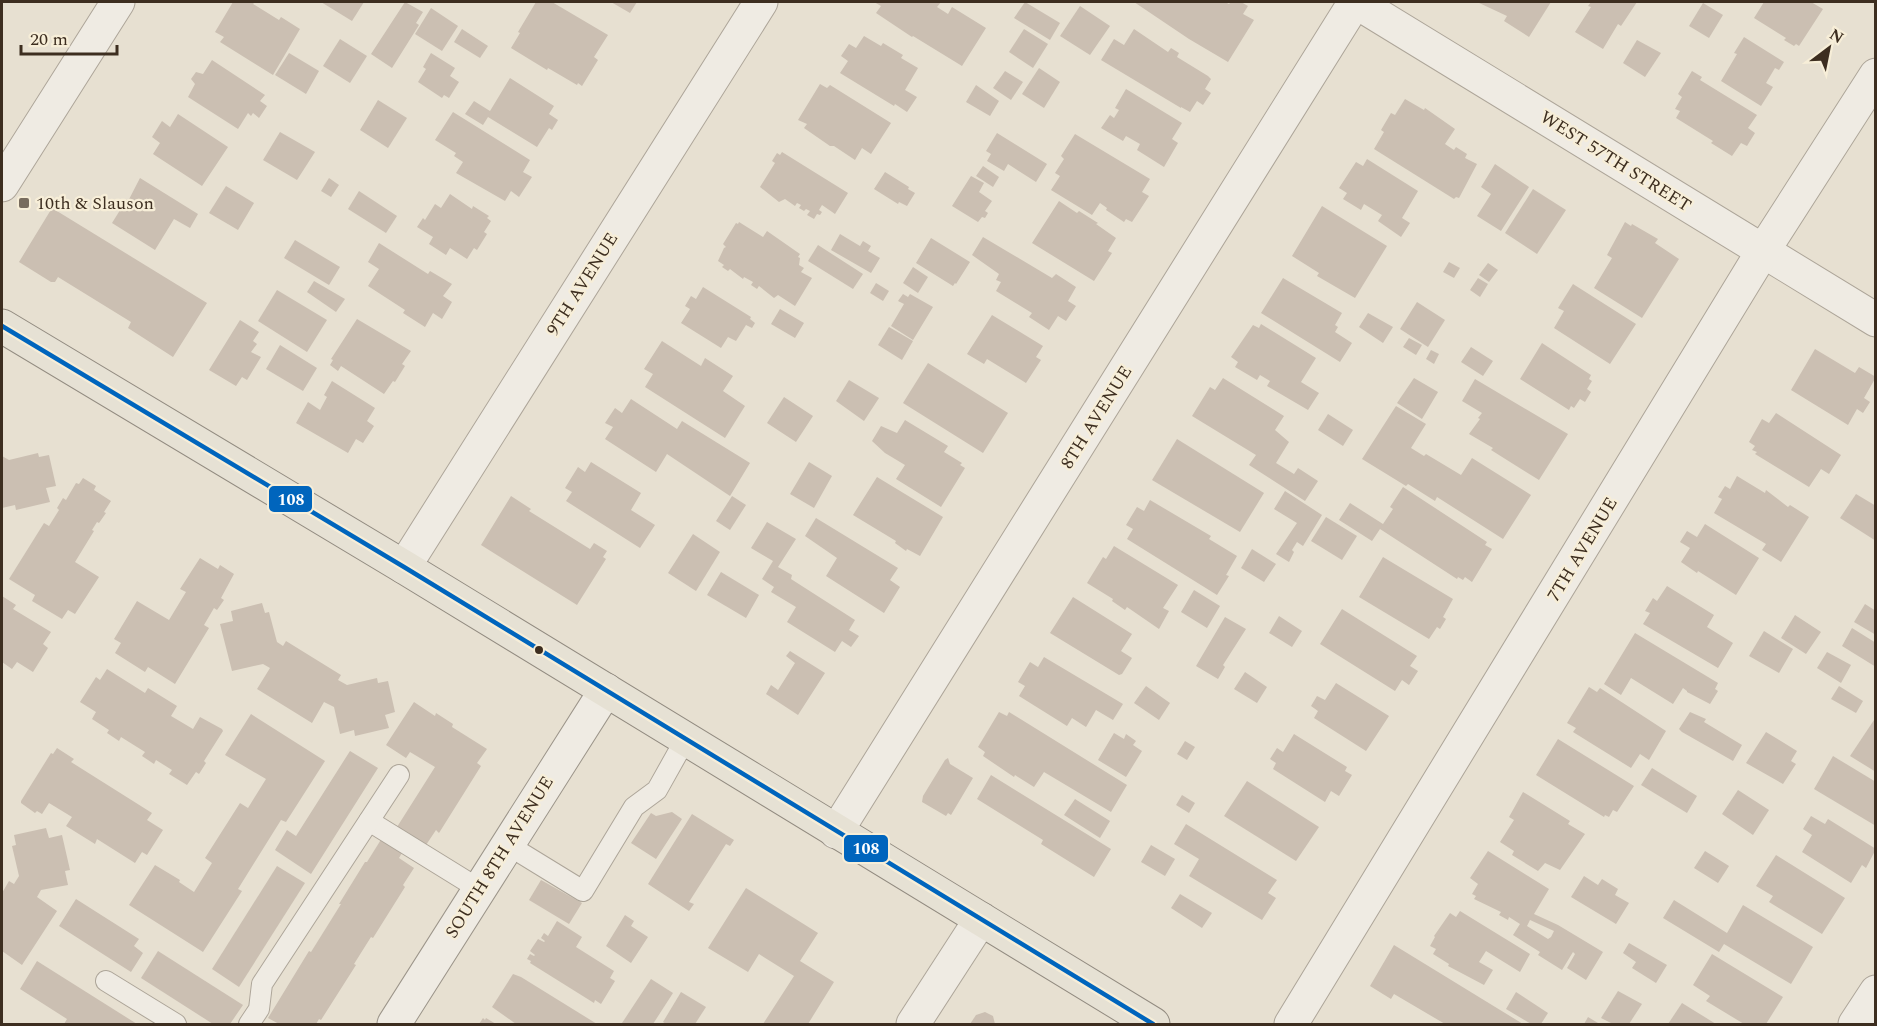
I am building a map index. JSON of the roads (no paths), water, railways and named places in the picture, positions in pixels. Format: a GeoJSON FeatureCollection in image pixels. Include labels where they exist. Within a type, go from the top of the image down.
{"type":"FeatureCollection","features":[{"type":"Feature","properties":{"kind":"main road"},"geometry":{"type":"LineString","coordinates":[[2,326],[404,567],[1153,1024]]}},
{"type":"Feature","properties":{"kind":"street"},"geometry":{"type":"LineString","coordinates":[[2,185],[118,2]]}},
{"type":"Feature","properties":{"kind":"street","name":"9TH AVENUE"},"geometry":{"type":"LineString","coordinates":[[404,567],[761,2]]}},
{"type":"Feature","properties":{"kind":"street","name":"WEST 57TH STREET"},"geometry":{"type":"LineString","coordinates":[[1356,2],[1875,320]]}},
{"type":"Feature","properties":{"kind":"street","name":"8TH AVENUE"},"geometry":{"type":"LineString","coordinates":[[836,832],[1356,2]]}},
{"type":"Feature","properties":{"kind":"street","name":"7TH AVENUE"},"geometry":{"type":"LineString","coordinates":[[1291,1024],[1763,251],[1875,75]]}},
{"type":"Feature","properties":{"kind":"street","name":"SOUTH 8TH AVENUE"},"geometry":{"type":"LineString","coordinates":[[394,1024],[606,690]]}},
{"type":"Feature","properties":{"kind":"street"},"geometry":{"type":"LineString","coordinates":[[913,1024],[981,919]]}},
{"type":"Feature","properties":{"kind":"street"},"geometry":{"type":"LineString","coordinates":[[1855,1024],[1875,993]]}},
{"type":"Feature","properties":{"kind":"lane"},"geometry":{"type":"LineString","coordinates":[[508,845],[583,891],[634,807],[657,790],[685,740]]}},
{"type":"Feature","properties":{"kind":"lane"},"geometry":{"type":"LineString","coordinates":[[249,1024],[259,1009],[262,984],[399,775]]}},
{"type":"Feature","properties":{"kind":"lane"},"geometry":{"type":"LineString","coordinates":[[369,821],[479,889]]}},
{"type":"Feature","properties":{"kind":"lane"},"geometry":{"type":"LineString","coordinates":[[106,981],[176,1024]]}},
{"type":"Feature","properties":{"kind":"place","name":"10th & Slauson"},"geometry":{"type":"Point","coordinates":[24,203]}}]}
